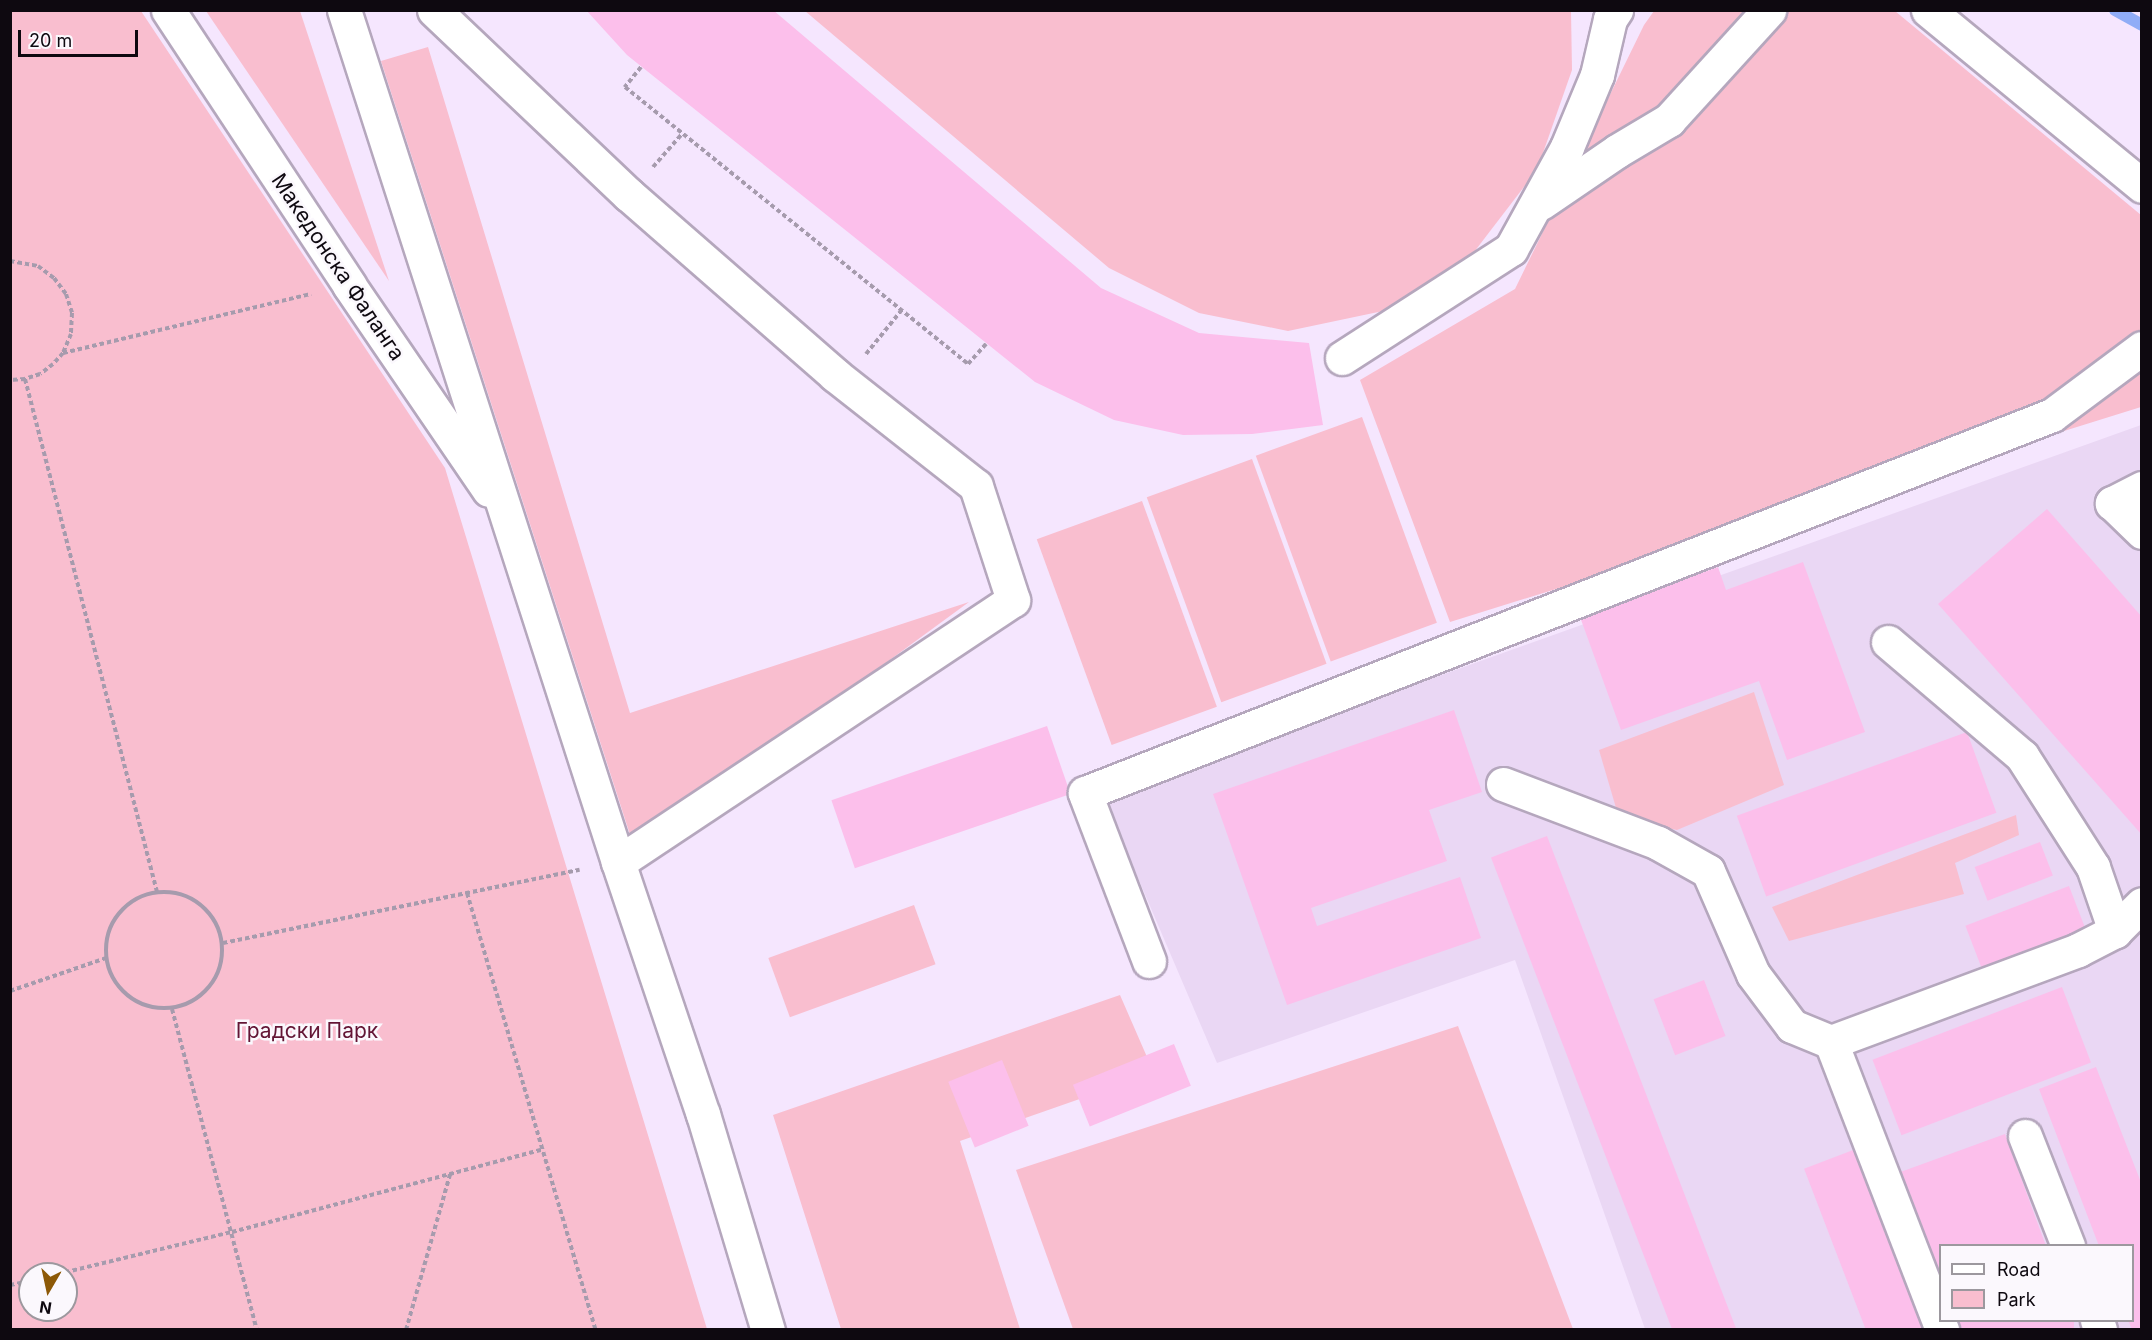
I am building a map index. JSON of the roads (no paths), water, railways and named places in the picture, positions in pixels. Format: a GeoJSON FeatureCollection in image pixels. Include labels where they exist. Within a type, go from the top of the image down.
{"type":"FeatureCollection","features":[{"type":"Feature","properties":{"kind":"street","name":"Македонска Фаланга"},"geometry":{"type":"LineString","coordinates":[[168,10],[349,285],[510,521]]}},
{"type":"Feature","properties":{"kind":"street"},"geometry":{"type":"LineString","coordinates":[[344,10],[618,862],[703,1114],[768,1329]]}},
{"type":"Feature","properties":{"kind":"street"},"geometry":{"type":"LineString","coordinates":[[434,10],[629,195],[844,382],[976,486],[1013,600],[618,862]]}},
{"type":"Feature","properties":{"kind":"street"},"geometry":{"type":"LineString","coordinates":[[1342,358],[1511,249],[1567,147],[1597,75],[1610,19],[1616,10]]}},
{"type":"Feature","properties":{"kind":"street"},"geometry":{"type":"LineString","coordinates":[[1534,208],[1617,151],[1669,120],[1769,10]]}},
{"type":"Feature","properties":{"kind":"street"},"geometry":{"type":"LineString","coordinates":[[1928,10],[2142,186]]}},
{"type":"Feature","properties":{"kind":"street"},"geometry":{"type":"LineString","coordinates":[[1149,961],[1085,793],[2052,414],[2142,348]]}},
{"type":"Feature","properties":{"kind":"street"},"geometry":{"type":"LineString","coordinates":[[2142,488],[2112,503],[2142,532]]}},
{"type":"Feature","properties":{"kind":"street"},"geometry":{"type":"LineString","coordinates":[[1888,642],[2022,756],[2093,867],[2115,930]]}},
{"type":"Feature","properties":{"kind":"street"},"geometry":{"type":"LineString","coordinates":[[1503,784],[1658,843],[1708,871],[1753,974],[1792,1026],[1831,1042],[2078,950],[2115,930],[2142,904]]}},
{"type":"Feature","properties":{"kind":"street"},"geometry":{"type":"LineString","coordinates":[[1831,1042],[1939,1321]]}},
{"type":"Feature","properties":{"kind":"street"},"geometry":{"type":"LineString","coordinates":[[2025,1136],[2068,1244]]}},
{"type":"Feature","properties":{"kind":"waterway"},"geometry":{"type":"LineString","coordinates":[[2115,10],[2142,25]]}},
{"type":"Feature","properties":{"kind":"park label","name":"Градски Парк"},"geometry":{"type":"Point","coordinates":[307,1031]}}]}
